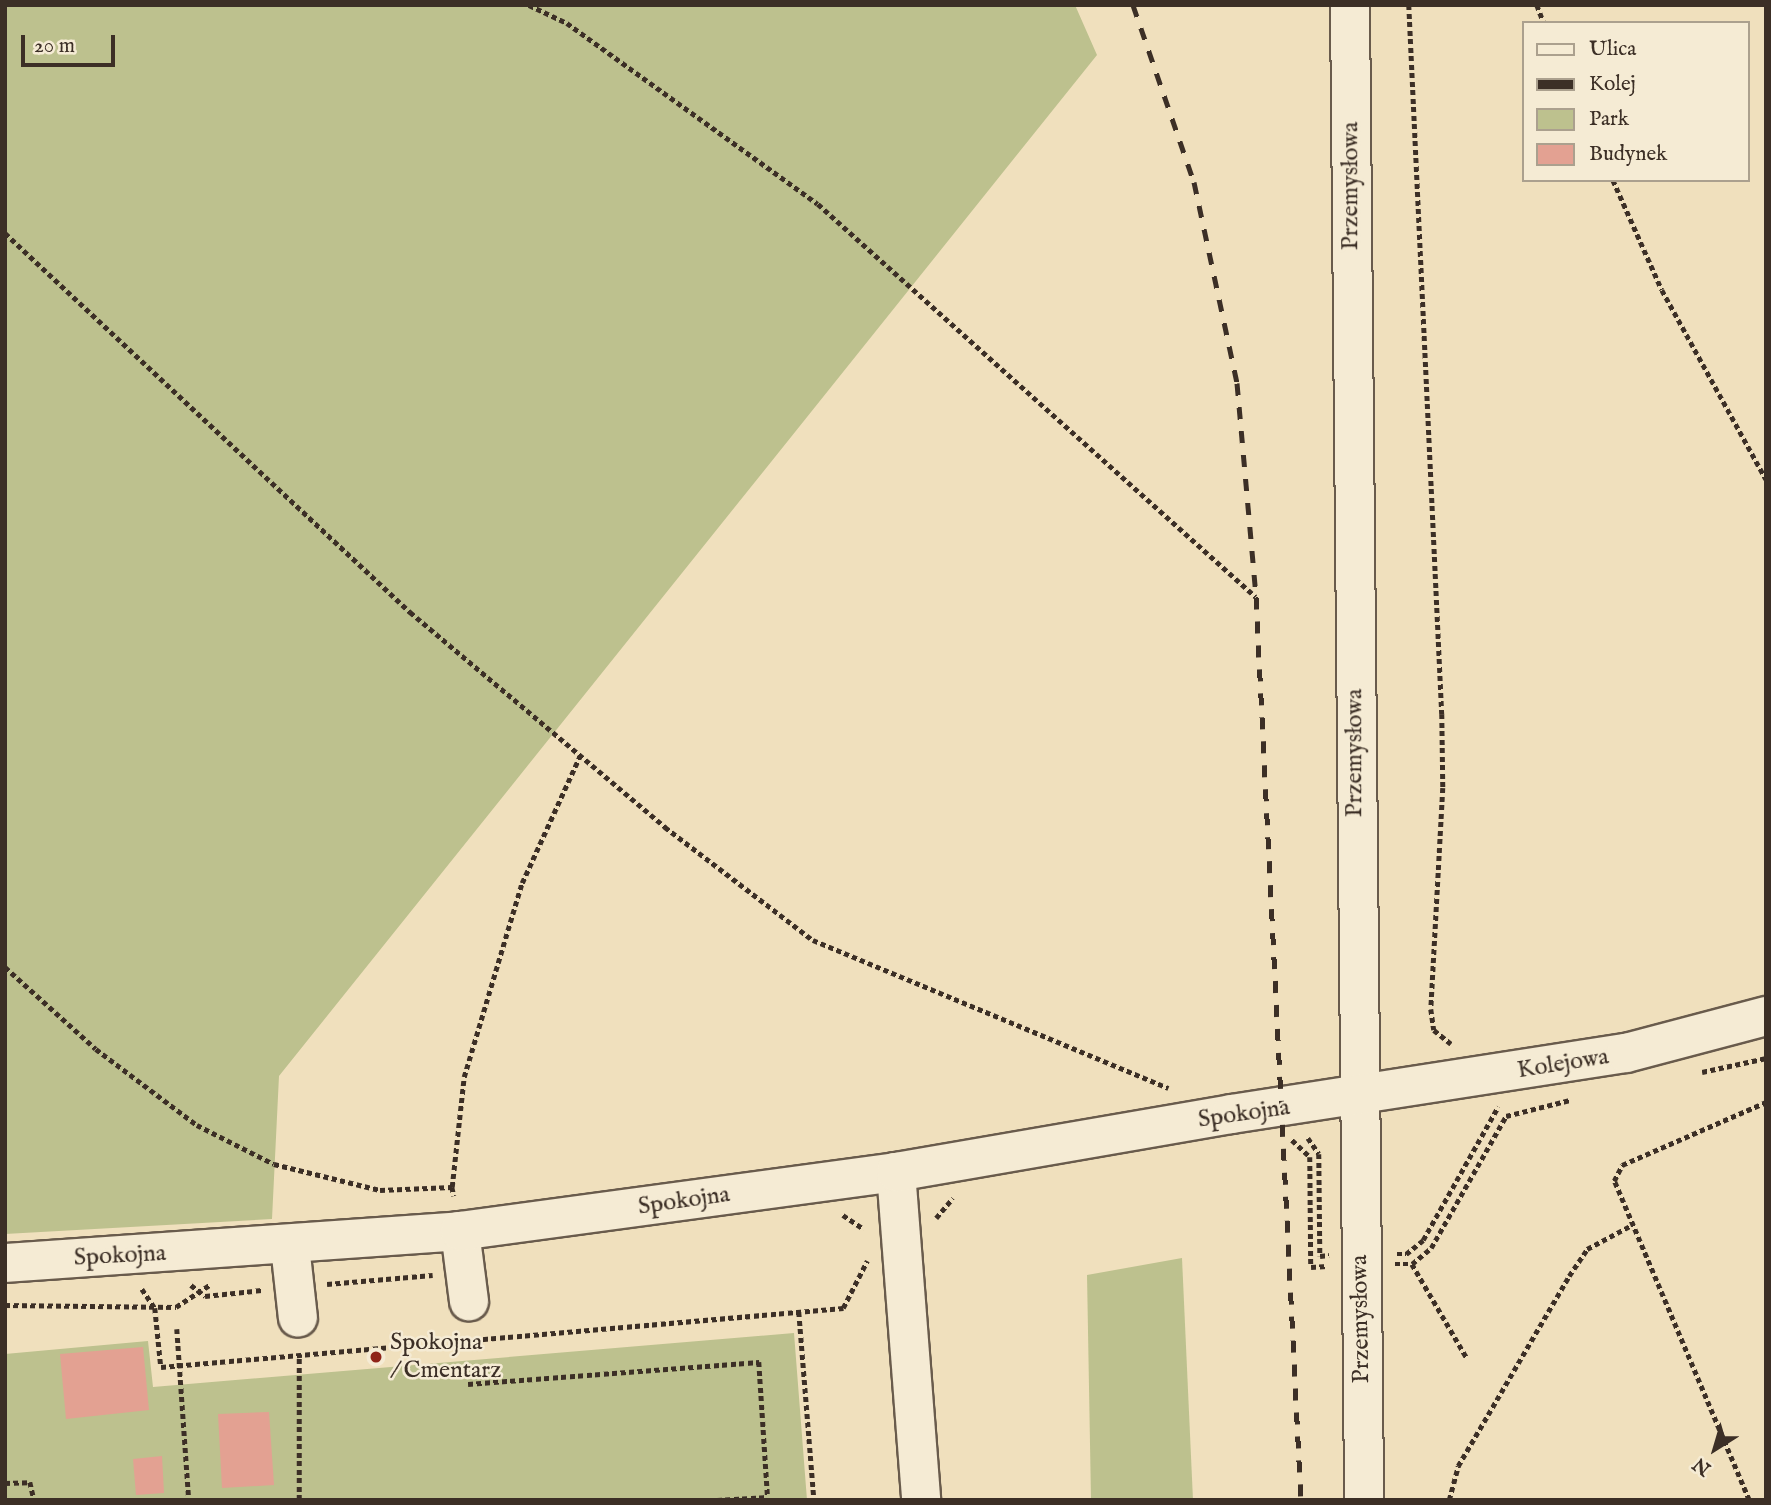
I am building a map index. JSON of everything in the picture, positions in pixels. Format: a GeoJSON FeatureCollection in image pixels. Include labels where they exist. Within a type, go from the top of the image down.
{"type":"FeatureCollection","features":[{"type":"Feature","properties":{"kind":"street","name":"Przemysłowa"},"geometry":{"type":"LineString","coordinates":[[1350,5],[1357,1097],[1364,1500]]}},
{"type":"Feature","properties":{"kind":"street","name":"Kolejowa"},"geometry":{"type":"LineString","coordinates":[[1357,1097],[1626,1053],[1766,1016]]}},
{"type":"Feature","properties":{"kind":"street","name":"Spokojna"},"geometry":{"type":"LineString","coordinates":[[5,1263],[290,1246],[460,1231],[896,1172],[1231,1114],[1357,1097]]}},
{"type":"Feature","properties":{"kind":"street"},"geometry":{"type":"LineString","coordinates":[[896,1172],[921,1500]]}},
{"type":"Feature","properties":{"kind":"street"},"geometry":{"type":"LineString","coordinates":[[460,1231],[469,1301]]}},
{"type":"Feature","properties":{"kind":"street"},"geometry":{"type":"LineString","coordinates":[[290,1246],[298,1318]]}},
{"type":"Feature","properties":{"kind":"path"},"geometry":{"type":"LineString","coordinates":[[530,5],[567,23],[818,204],[1256,597]]}},
{"type":"Feature","properties":{"kind":"path"},"geometry":{"type":"LineString","coordinates":[[1409,5],[1442,714],[1443,788],[1431,1009],[1434,1030]]}},
{"type":"Feature","properties":{"kind":"path"},"geometry":{"type":"LineString","coordinates":[[1614,182],[1668,301],[1766,479]]}},
{"type":"Feature","properties":{"kind":"path"},"geometry":{"type":"LineString","coordinates":[[5,233],[410,612],[580,756],[813,940],[1181,1094]]}},
{"type":"Feature","properties":{"kind":"path"},"geometry":{"type":"LineString","coordinates":[[460,1231],[453,1187],[464,1077],[522,883],[580,756]]}},
{"type":"Feature","properties":{"kind":"path"},"geometry":{"type":"LineString","coordinates":[[5,967],[96,1049],[197,1125],[274,1164],[380,1190],[453,1187]]}},
{"type":"Feature","properties":{"kind":"path"},"geometry":{"type":"LineString","coordinates":[[1749,1500],[1630,1226],[1614,1181],[1622,1165],[1766,1102]]}},
{"type":"Feature","properties":{"kind":"path"},"geometry":{"type":"LineString","coordinates":[[1305,1136],[1320,1154],[1320,1256],[1406,1254],[1423,1240],[1500,1103],[1487,1104]]}},
{"type":"Feature","properties":{"kind":"path"},"geometry":{"type":"LineString","coordinates":[[1449,1500],[1458,1466],[1569,1276],[1595,1242],[1630,1226]]}},
{"type":"Feature","properties":{"kind":"path"},"geometry":{"type":"LineString","coordinates":[[844,1308],[867,1260]]}},
{"type":"Feature","properties":{"kind":"path"},"geometry":{"type":"LineString","coordinates":[[1412,1264],[1467,1358]]}},
{"type":"Feature","properties":{"kind":"path"},"geometry":{"type":"LineString","coordinates":[[5,1305],[176,1307],[215,1283]]}},
{"type":"Feature","properties":{"kind":"path"},"geometry":{"type":"LineString","coordinates":[[799,1312],[814,1500]]}},
{"type":"Feature","properties":{"kind":"path"},"geometry":{"type":"LineString","coordinates":[[298,1318],[299,1500]]}},
{"type":"Feature","properties":{"kind":"path"},"geometry":{"type":"LineString","coordinates":[[177,1329],[190,1500]]}},
{"type":"Feature","properties":{"kind":"path"},"geometry":{"type":"LineString","coordinates":[[468,1384],[759,1362],[768,1498],[718,1500]]}},
{"type":"Feature","properties":{"kind":"path"},"geometry":{"type":"LineString","coordinates":[[5,1483],[30,1482],[34,1500]]}},
{"type":"Feature","properties":{"kind":"green space"},"geometry":{"type":"Polygon","coordinates":[[[5,5],[1075,5],[1097,55],[279,1076],[272,1219],[5,1234],[5,5]]]}},
{"type":"Feature","properties":{"kind":"green space"},"geometry":{"type":"Polygon","coordinates":[[[1182,1258],[1193,1500],[1091,1500],[1087,1275],[1182,1258]]]}},
{"type":"Feature","properties":{"kind":"green space"},"geometry":{"type":"Polygon","coordinates":[[[794,1333],[807,1500],[5,1500],[5,1354],[148,1341],[153,1387],[794,1333]]]}},
{"type":"Feature","properties":{"kind":"building"},"geometry":{"type":"Polygon","coordinates":[[[143,1347],[149,1410],[66,1419],[60,1354],[143,1347]]]}},
{"type":"Feature","properties":{"kind":"building"},"geometry":{"type":"Polygon","coordinates":[[[269,1412],[274,1485],[222,1488],[218,1414],[269,1412]]]}},
{"type":"Feature","properties":{"kind":"building"},"geometry":{"type":"Polygon","coordinates":[[[162,1456],[164,1493],[136,1495],[133,1459],[162,1456]]]}},
{"type":"Feature","properties":{"kind":"railway"},"geometry":{"type":"LineString","coordinates":[[1133,5],[1194,182],[1237,383],[1256,597],[1301,1500]]}},
{"type":"Feature","properties":{"kind":"place","name":"Spokojna / Cmentarz"},"geometry":{"type":"Point","coordinates":[376,1357]}}]}
